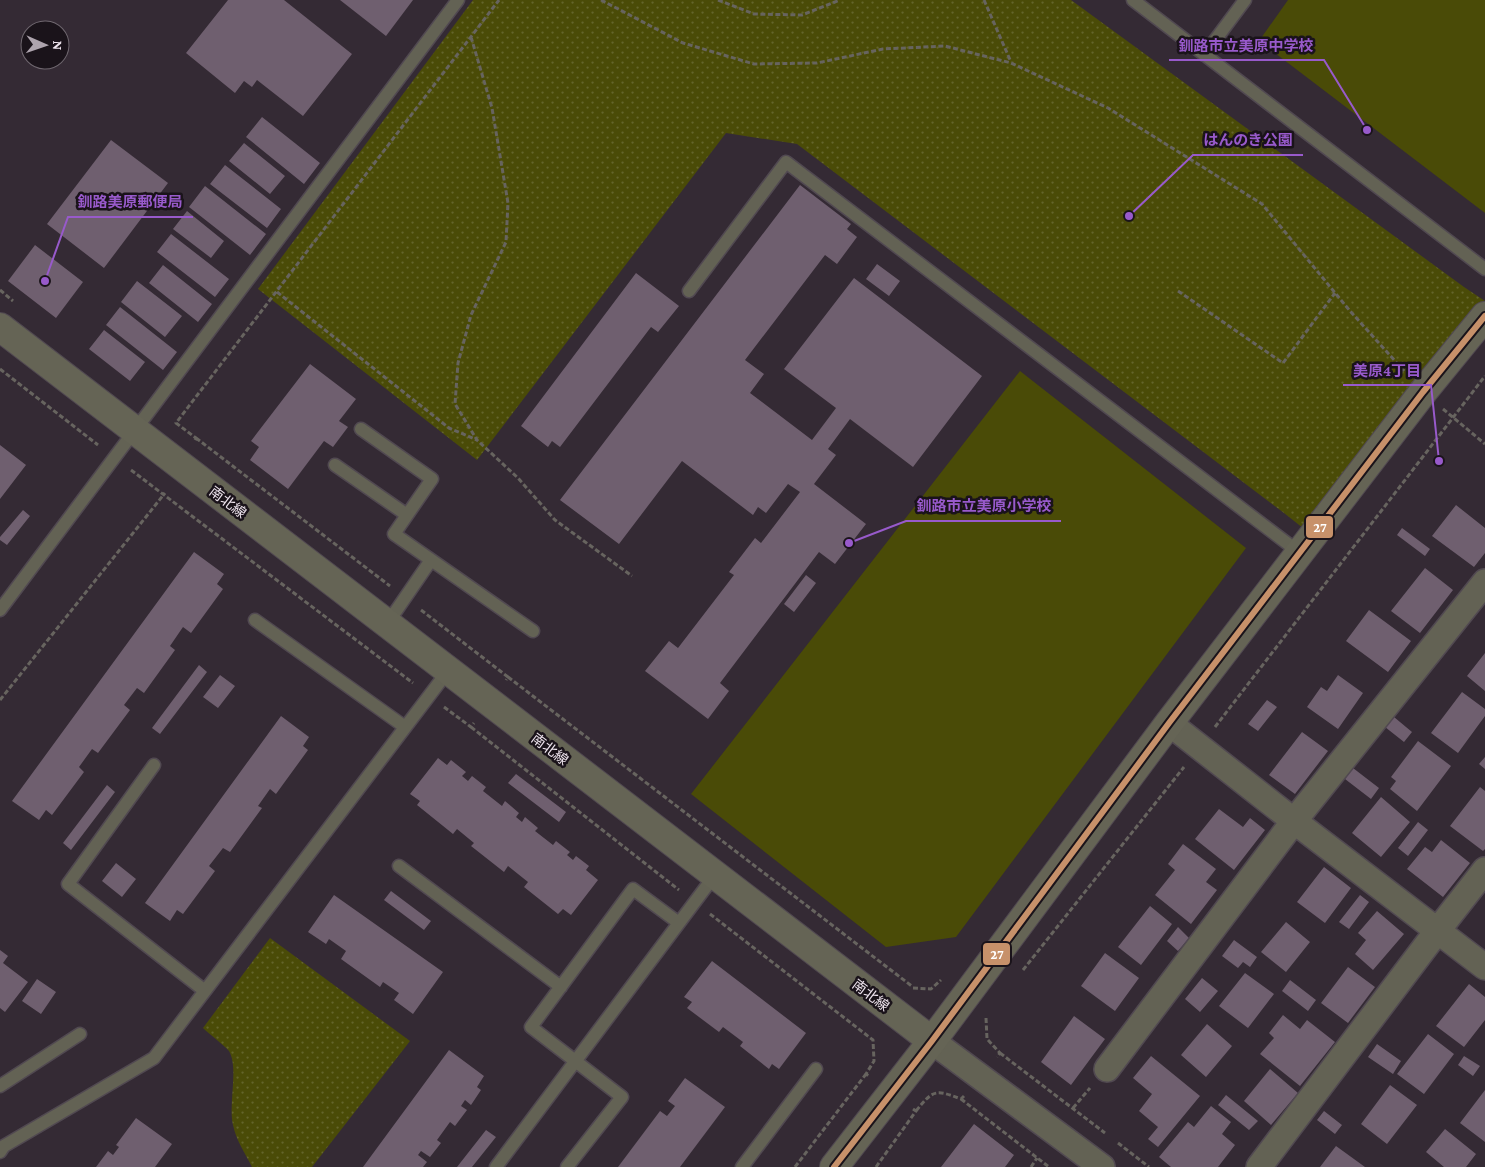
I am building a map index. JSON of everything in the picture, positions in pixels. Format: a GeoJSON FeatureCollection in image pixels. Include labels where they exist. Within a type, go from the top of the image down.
{"type":"FeatureCollection","features":[{"type":"Feature","properties":{"kind":"street"},"geometry":{"type":"LineString","coordinates":[[834,1167],[932,1041],[1169,723],[1423,392],[1485,316]]}},
{"type":"Feature","properties":{"kind":"street","name":"南北線"},"geometry":{"type":"LineString","coordinates":[[0,327],[932,1041],[1102,1167]]}},
{"type":"Feature","properties":{"kind":"street"},"geometry":{"type":"LineString","coordinates":[[1107,1069],[1294,821],[1485,582]]}},
{"type":"Feature","properties":{"kind":"street"},"geometry":{"type":"LineString","coordinates":[[1169,723],[1485,966]]}},
{"type":"Feature","properties":{"kind":"street"},"geometry":{"type":"LineString","coordinates":[[1259,1167],[1485,870]]}},
{"type":"Feature","properties":{"kind":"lane"},"geometry":{"type":"LineString","coordinates":[[0,610],[458,0]]}},
{"type":"Feature","properties":{"kind":"lane"},"geometry":{"type":"LineString","coordinates":[[1133,0],[1485,269]]}},
{"type":"Feature","properties":{"kind":"lane"},"geometry":{"type":"LineString","coordinates":[[1204,55],[1245,0]]}},
{"type":"Feature","properties":{"kind":"lane"},"geometry":{"type":"LineString","coordinates":[[689,290],[786,162],[1300,554]]}},
{"type":"Feature","properties":{"kind":"lane"},"geometry":{"type":"LineString","coordinates":[[362,429],[432,479],[394,534],[533,631]]}},
{"type":"Feature","properties":{"kind":"lane"},"geometry":{"type":"LineString","coordinates":[[335,465],[407,515]]}},
{"type":"Feature","properties":{"kind":"lane"},"geometry":{"type":"LineString","coordinates":[[387,624],[431,560]]}},
{"type":"Feature","properties":{"kind":"lane"},"geometry":{"type":"LineString","coordinates":[[255,620],[405,727]]}},
{"type":"Feature","properties":{"kind":"lane"},"geometry":{"type":"LineString","coordinates":[[1,1147],[154,1058],[448,670]]}},
{"type":"Feature","properties":{"kind":"lane"},"geometry":{"type":"LineString","coordinates":[[154,765],[68,884],[205,991]]}},
{"type":"Feature","properties":{"kind":"lane"},"geometry":{"type":"LineString","coordinates":[[399,866],[561,987]]}},
{"type":"Feature","properties":{"kind":"lane"},"geometry":{"type":"LineString","coordinates":[[496,1167],[716,875]]}},
{"type":"Feature","properties":{"kind":"lane"},"geometry":{"type":"LineString","coordinates":[[567,1167],[622,1097],[531,1027],[634,889],[679,923]]}},
{"type":"Feature","properties":{"kind":"lane"},"geometry":{"type":"LineString","coordinates":[[3,1079],[80,1034]]}},
{"type":"Feature","properties":{"kind":"lane"},"geometry":{"type":"LineString","coordinates":[[742,1167],[816,1070]]}},
{"type":"Feature","properties":{"kind":"path"},"geometry":{"type":"LineString","coordinates":[[0,700],[164,494],[196,438],[176,423],[499,0]]}},
{"type":"Feature","properties":{"kind":"path"},"geometry":{"type":"LineString","coordinates":[[601,0],[683,43],[754,64],[817,63],[883,49],[944,46],[1011,63],[1108,108],[1262,204],[1335,293],[1423,392],[1485,444]]}},
{"type":"Feature","properties":{"kind":"path"},"geometry":{"type":"LineString","coordinates":[[718,0],[754,14],[802,15],[840,0]]}},
{"type":"Feature","properties":{"kind":"path"},"geometry":{"type":"LineString","coordinates":[[984,0],[1011,63]]}},
{"type":"Feature","properties":{"kind":"path"},"geometry":{"type":"LineString","coordinates":[[471,37],[492,108],[508,203],[506,242],[472,315],[458,363],[455,404],[477,440],[518,478],[555,520],[632,576]]}},
{"type":"Feature","properties":{"kind":"path"},"geometry":{"type":"LineString","coordinates":[[1178,291],[1283,363],[1335,293]]}},
{"type":"Feature","properties":{"kind":"path"},"geometry":{"type":"LineString","coordinates":[[277,292],[449,428],[477,440]]}},
{"type":"Feature","properties":{"kind":"path"},"geometry":{"type":"LineString","coordinates":[[0,369],[471,727],[490,703]]}},
{"type":"Feature","properties":{"kind":"path"},"geometry":{"type":"LineString","coordinates":[[1018,975],[1200,747],[1485,376]]}},
{"type":"Feature","properties":{"kind":"path"},"geometry":{"type":"LineString","coordinates":[[508,677],[913,987]]}},
{"type":"Feature","properties":{"kind":"path"},"geometry":{"type":"LineString","coordinates":[[1000,1053],[1150,1167]]}},
{"type":"Feature","properties":{"kind":"path"},"geometry":{"type":"LineString","coordinates":[[795,1167],[866,1074]]}},
{"type":"Feature","properties":{"kind":"path"},"geometry":{"type":"LineString","coordinates":[[961,1099],[1049,1167]]}},
{"type":"Feature","properties":{"kind":"path"},"geometry":{"type":"LineString","coordinates":[[1031,1167],[1037,1158]]}},
{"type":"Feature","properties":{"kind":"shaded area"},"geometry":{"type":"Polygon","coordinates":[[[473,0],[1071,0],[1485,301],[1485,316],[1313,536],[797,144],[726,133],[477,460],[258,289],[473,0]]]}},
{"type":"Feature","properties":{"kind":"shaded area"},"geometry":{"type":"Polygon","coordinates":[[[1288,0],[1485,0],[1485,213],[1259,41],[1288,0]]]}},
{"type":"Feature","properties":{"kind":"shaded area"},"geometry":{"type":"Polygon","coordinates":[[[1020,371],[1246,548],[956,937],[886,947],[691,794],[1020,371]]]}},
{"type":"Feature","properties":{"kind":"shaded area"},"geometry":{"type":"Polygon","coordinates":[[[270,938],[410,1041],[312,1167],[252,1167],[234,1131],[232,1116],[232,1058],[229,1051],[203,1028],[270,938]]]}},
{"type":"Feature","properties":{"kind":"building"},"geometry":{"type":"Polygon","coordinates":[[[228,0],[284,0],[352,54],[303,116],[257,80],[252,87],[244,81],[235,93],[186,53],[228,0]]]}},
{"type":"Feature","properties":{"kind":"building"},"geometry":{"type":"Polygon","coordinates":[[[340,0],[413,0],[386,36],[340,0]]]}},
{"type":"Feature","properties":{"kind":"building"},"geometry":{"type":"Polygon","coordinates":[[[262,117],[320,163],[304,184],[246,137],[262,117]]]}},
{"type":"Feature","properties":{"kind":"building"},"geometry":{"type":"Polygon","coordinates":[[[111,140],[168,183],[104,268],[47,224],[111,140]]]}},
{"type":"Feature","properties":{"kind":"building"},"geometry":{"type":"Polygon","coordinates":[[[244,143],[285,176],[270,194],[229,161],[244,143]]]}},
{"type":"Feature","properties":{"kind":"building"},"geometry":{"type":"Polygon","coordinates":[[[225,165],[281,209],[267,228],[210,184],[225,165]]]}},
{"type":"Feature","properties":{"kind":"building"},"geometry":{"type":"Polygon","coordinates":[[[800,185],[851,224],[847,229],[857,237],[837,264],[825,255],[745,360],[764,374],[750,393],[812,440],[836,408],[784,369],[854,278],[982,376],[913,467],[850,419],[828,449],[836,455],[814,484],[866,524],[835,564],[819,552],[720,683],[729,691],[708,719],[645,671],[669,641],[678,648],[734,575],[729,572],[755,538],[761,543],[800,492],[788,484],[766,513],[758,507],[753,515],[682,461],[619,544],[560,500],[800,185]]]}},
{"type":"Feature","properties":{"kind":"building"},"geometry":{"type":"Polygon","coordinates":[[[205,186],[266,234],[250,255],[189,207],[205,186]]]}},
{"type":"Feature","properties":{"kind":"building"},"geometry":{"type":"Polygon","coordinates":[[[187,211],[224,241],[211,258],[173,229],[187,211]]]}},
{"type":"Feature","properties":{"kind":"building"},"geometry":{"type":"Polygon","coordinates":[[[171,234],[229,279],[215,297],[157,252],[171,234]]]}},
{"type":"Feature","properties":{"kind":"building"},"geometry":{"type":"Polygon","coordinates":[[[35,245],[83,282],[56,318],[8,281],[35,245]]]}},
{"type":"Feature","properties":{"kind":"building"},"geometry":{"type":"Polygon","coordinates":[[[877,264],[900,281],[889,296],[866,279],[877,264]]]}},
{"type":"Feature","properties":{"kind":"building"},"geometry":{"type":"Polygon","coordinates":[[[163,265],[212,304],[198,322],[149,283],[163,265]]]}},
{"type":"Feature","properties":{"kind":"building"},"geometry":{"type":"Polygon","coordinates":[[[636,273],[679,306],[658,332],[651,327],[560,447],[552,441],[548,447],[521,426],[636,273]]]}},
{"type":"Feature","properties":{"kind":"building"},"geometry":{"type":"Polygon","coordinates":[[[137,281],[182,316],[165,337],[121,302],[137,281]]]}},
{"type":"Feature","properties":{"kind":"building"},"geometry":{"type":"Polygon","coordinates":[[[120,307],[177,352],[163,370],[106,325],[120,307]]]}},
{"type":"Feature","properties":{"kind":"building"},"geometry":{"type":"Polygon","coordinates":[[[104,330],[145,362],[130,381],[89,349],[104,330]]]}},
{"type":"Feature","properties":{"kind":"building"},"geometry":{"type":"Polygon","coordinates":[[[310,364],[356,399],[339,421],[348,427],[333,447],[324,441],[288,489],[250,460],[259,447],[251,441],[310,364]]]}},
{"type":"Feature","properties":{"kind":"building"},"geometry":{"type":"Polygon","coordinates":[[[0,445],[26,465],[0,499],[0,445]]]}},
{"type":"Feature","properties":{"kind":"building"},"geometry":{"type":"Polygon","coordinates":[[[1456,505],[1485,528],[1485,553],[1474,567],[1432,536],[1456,505]]]}},
{"type":"Feature","properties":{"kind":"building"},"geometry":{"type":"Polygon","coordinates":[[[23,510],[30,516],[7,545],[0,540],[0,537],[23,510]]]}},
{"type":"Feature","properties":{"kind":"building"},"geometry":{"type":"Polygon","coordinates":[[[1402,528],[1430,549],[1425,556],[1397,535],[1402,528]]]}},
{"type":"Feature","properties":{"kind":"building"},"geometry":{"type":"Polygon","coordinates":[[[194,552],[224,574],[217,584],[223,589],[191,633],[183,627],[170,646],[175,650],[144,693],[137,688],[124,705],[130,710],[98,753],[92,749],[79,767],[84,772],[52,815],[46,810],[39,820],[12,801],[194,552]]]}},
{"type":"Feature","properties":{"kind":"building"},"geometry":{"type":"Polygon","coordinates":[[[1425,568],[1453,590],[1420,633],[1391,611],[1425,568]]]}},
{"type":"Feature","properties":{"kind":"building"},"geometry":{"type":"Polygon","coordinates":[[[806,575],[816,583],[794,612],[784,604],[806,575]]]}},
{"type":"Feature","properties":{"kind":"building"},"geometry":{"type":"Polygon","coordinates":[[[1369,610],[1411,641],[1388,672],[1346,641],[1369,610]]]}},
{"type":"Feature","properties":{"kind":"building"},"geometry":{"type":"Polygon","coordinates":[[[1485,653],[1485,691],[1467,676],[1485,653]]]}},
{"type":"Feature","properties":{"kind":"building"},"geometry":{"type":"Polygon","coordinates":[[[199,665],[207,672],[160,734],[152,728],[199,665]]]}},
{"type":"Feature","properties":{"kind":"building"},"geometry":{"type":"Polygon","coordinates":[[[220,675],[235,686],[218,708],[203,697],[220,675]]]}},
{"type":"Feature","properties":{"kind":"building"},"geometry":{"type":"Polygon","coordinates":[[[1338,675],[1363,693],[1338,729],[1307,707],[1321,687],[1327,691],[1338,675]]]}},
{"type":"Feature","properties":{"kind":"building"},"geometry":{"type":"Polygon","coordinates":[[[1462,692],[1485,709],[1485,716],[1458,753],[1431,733],[1462,692]]]}},
{"type":"Feature","properties":{"kind":"building"},"geometry":{"type":"Polygon","coordinates":[[[1267,700],[1277,707],[1258,731],[1248,724],[1267,700]]]}},
{"type":"Feature","properties":{"kind":"building"},"geometry":{"type":"Polygon","coordinates":[[[281,716],[309,737],[303,746],[308,750],[276,794],[270,789],[258,806],[262,808],[230,852],[223,848],[209,866],[215,871],[183,914],[177,910],[170,921],[145,903],[281,716]]]}},
{"type":"Feature","properties":{"kind":"building"},"geometry":{"type":"Polygon","coordinates":[[[1394,717],[1412,732],[1404,742],[1385,727],[1394,717]]]}},
{"type":"Feature","properties":{"kind":"building"},"geometry":{"type":"Polygon","coordinates":[[[1302,732],[1328,751],[1295,794],[1269,775],[1302,732]]]}},
{"type":"Feature","properties":{"kind":"building"},"geometry":{"type":"Polygon","coordinates":[[[1418,741],[1451,766],[1417,811],[1390,789],[1396,781],[1391,777],[1418,741]]]}},
{"type":"Feature","properties":{"kind":"building"},"geometry":{"type":"Polygon","coordinates":[[[1485,757],[1485,769],[1479,764],[1485,757]]]}},
{"type":"Feature","properties":{"kind":"building"},"geometry":{"type":"Polygon","coordinates":[[[438,758],[447,765],[451,760],[466,772],[462,776],[468,781],[472,776],[486,787],[483,791],[502,806],[505,801],[519,813],[516,817],[522,822],[525,817],[538,828],[535,831],[553,845],[556,841],[570,852],[567,855],[573,860],[576,856],[589,866],[586,870],[598,880],[571,915],[563,909],[558,914],[524,887],[528,882],[508,866],[504,872],[471,846],[474,843],[457,829],[453,834],[417,805],[420,801],[410,794],[438,758]]]}},
{"type":"Feature","properties":{"kind":"building"},"geometry":{"type":"Polygon","coordinates":[[[1353,768],[1379,788],[1371,799],[1345,779],[1353,768]]]}},
{"type":"Feature","properties":{"kind":"building"},"geometry":{"type":"Polygon","coordinates":[[[516,774],[566,812],[559,822],[508,783],[516,774]]]}},
{"type":"Feature","properties":{"kind":"building"},"geometry":{"type":"Polygon","coordinates":[[[107,785],[115,792],[71,850],[63,843],[107,785]]]}},
{"type":"Feature","properties":{"kind":"building"},"geometry":{"type":"Polygon","coordinates":[[[1480,787],[1485,791],[1485,849],[1483,851],[1450,826],[1480,787]]]}},
{"type":"Feature","properties":{"kind":"building"},"geometry":{"type":"Polygon","coordinates":[[[1381,797],[1410,822],[1381,857],[1352,833],[1381,797]]]}},
{"type":"Feature","properties":{"kind":"building"},"geometry":{"type":"Polygon","coordinates":[[[1219,809],[1243,827],[1250,818],[1265,830],[1234,870],[1195,839],[1219,809]]]}},
{"type":"Feature","properties":{"kind":"building"},"geometry":{"type":"Polygon","coordinates":[[[1418,822],[1428,830],[1408,856],[1398,848],[1418,822]]]}},
{"type":"Feature","properties":{"kind":"building"},"geometry":{"type":"Polygon","coordinates":[[[1441,840],[1470,863],[1443,897],[1407,869],[1425,847],[1432,852],[1441,840]]]}},
{"type":"Feature","properties":{"kind":"building"},"geometry":{"type":"Polygon","coordinates":[[[1183,844],[1216,869],[1206,882],[1217,890],[1191,924],[1155,895],[1175,870],[1168,864],[1183,844]]]}},
{"type":"Feature","properties":{"kind":"building"},"geometry":{"type":"Polygon","coordinates":[[[116,863],[136,879],[122,897],[102,881],[116,863]]]}},
{"type":"Feature","properties":{"kind":"building"},"geometry":{"type":"Polygon","coordinates":[[[1324,867],[1351,888],[1325,923],[1297,902],[1324,867]]]}},
{"type":"Feature","properties":{"kind":"building"},"geometry":{"type":"Polygon","coordinates":[[[391,891],[431,921],[424,930],[384,900],[391,891]]]}},
{"type":"Feature","properties":{"kind":"building"},"geometry":{"type":"Polygon","coordinates":[[[334,895],[443,972],[413,1014],[394,1000],[399,993],[383,982],[380,987],[341,959],[346,951],[329,939],[326,944],[308,932],[334,895]]]}},
{"type":"Feature","properties":{"kind":"building"},"geometry":{"type":"Polygon","coordinates":[[[1360,895],[1369,902],[1349,929],[1339,922],[1360,895]]]}},
{"type":"Feature","properties":{"kind":"building"},"geometry":{"type":"Polygon","coordinates":[[[1150,906],[1172,924],[1141,965],[1118,947],[1150,906]]]}},
{"type":"Feature","properties":{"kind":"building"},"geometry":{"type":"Polygon","coordinates":[[[1377,911],[1404,934],[1373,970],[1355,954],[1366,940],[1358,933],[1377,911]]]}},
{"type":"Feature","properties":{"kind":"building"},"geometry":{"type":"Polygon","coordinates":[[[1286,922],[1310,942],[1286,972],[1261,952],[1286,922]]]}},
{"type":"Feature","properties":{"kind":"building"},"geometry":{"type":"Polygon","coordinates":[[[1178,927],[1189,938],[1178,951],[1167,941],[1178,927]]]}},
{"type":"Feature","properties":{"kind":"building"},"geometry":{"type":"Polygon","coordinates":[[[1234,940],[1257,957],[1250,967],[1243,962],[1238,968],[1222,956],[1234,940]]]}},
{"type":"Feature","properties":{"kind":"building"},"geometry":{"type":"Polygon","coordinates":[[[0,950],[8,956],[3,963],[28,982],[5,1012],[0,1008],[0,950]]]}},
{"type":"Feature","properties":{"kind":"building"},"geometry":{"type":"Polygon","coordinates":[[[1105,953],[1139,978],[1115,1011],[1081,986],[1105,953]]]}},
{"type":"Feature","properties":{"kind":"building"},"geometry":{"type":"Polygon","coordinates":[[[712,961],[806,1033],[779,1069],[772,1064],[769,1069],[740,1046],[743,1042],[723,1027],[719,1032],[687,1008],[692,1002],[684,997],[712,961]]]}},
{"type":"Feature","properties":{"kind":"building"},"geometry":{"type":"Polygon","coordinates":[[[1348,967],[1375,987],[1348,1023],[1321,1003],[1348,967]]]}},
{"type":"Feature","properties":{"kind":"building"},"geometry":{"type":"Polygon","coordinates":[[[1245,973],[1274,994],[1248,1028],[1219,1006],[1245,973]]]}},
{"type":"Feature","properties":{"kind":"building"},"geometry":{"type":"Polygon","coordinates":[[[1202,978],[1218,991],[1200,1012],[1185,999],[1202,978]]]}},
{"type":"Feature","properties":{"kind":"building"},"geometry":{"type":"Polygon","coordinates":[[[37,979],[56,992],[41,1014],[22,1001],[37,979]]]}},
{"type":"Feature","properties":{"kind":"building"},"geometry":{"type":"Polygon","coordinates":[[[1290,980],[1316,1000],[1308,1011],[1282,991],[1290,980]]]}},
{"type":"Feature","properties":{"kind":"building"},"geometry":{"type":"Polygon","coordinates":[[[1469,984],[1485,997],[1485,1020],[1464,1047],[1436,1026],[1469,984]]]}},
{"type":"Feature","properties":{"kind":"building"},"geometry":{"type":"Polygon","coordinates":[[[1283,1015],[1300,1029],[1307,1020],[1335,1042],[1300,1086],[1260,1054],[1274,1038],[1269,1033],[1283,1015]]]}},
{"type":"Feature","properties":{"kind":"building"},"geometry":{"type":"Polygon","coordinates":[[[1074,1016],[1105,1039],[1071,1085],[1041,1062],[1074,1016]]]}},
{"type":"Feature","properties":{"kind":"building"},"geometry":{"type":"Polygon","coordinates":[[[1207,1024],[1232,1046],[1206,1077],[1181,1055],[1207,1024]]]}},
{"type":"Feature","properties":{"kind":"building"},"geometry":{"type":"Polygon","coordinates":[[[1428,1034],[1454,1054],[1424,1094],[1397,1074],[1428,1034]]]}},
{"type":"Feature","properties":{"kind":"building"},"geometry":{"type":"Polygon","coordinates":[[[1377,1044],[1401,1061],[1393,1074],[1368,1057],[1377,1044]]]}},
{"type":"Feature","properties":{"kind":"building"},"geometry":{"type":"Polygon","coordinates":[[[449,1050],[484,1076],[477,1087],[481,1090],[471,1105],[465,1100],[461,1106],[467,1110],[455,1126],[450,1122],[437,1140],[441,1143],[430,1157],[421,1151],[418,1155],[427,1162],[423,1167],[363,1167],[449,1050]]]}},
{"type":"Feature","properties":{"kind":"building"},"geometry":{"type":"Polygon","coordinates":[[[1151,1056],[1200,1096],[1158,1147],[1148,1139],[1158,1127],[1139,1111],[1152,1094],[1133,1078],[1151,1056]]]}},
{"type":"Feature","properties":{"kind":"building"},"geometry":{"type":"Polygon","coordinates":[[[1464,1056],[1480,1066],[1473,1076],[1458,1065],[1464,1056]]]}},
{"type":"Feature","properties":{"kind":"building"},"geometry":{"type":"Polygon","coordinates":[[[1270,1069],[1298,1093],[1271,1125],[1244,1101],[1270,1069]]]}},
{"type":"Feature","properties":{"kind":"building"},"geometry":{"type":"Polygon","coordinates":[[[685,1078],[725,1107],[680,1167],[618,1167],[660,1111],[667,1116],[675,1106],[668,1101],[685,1078]]]}},
{"type":"Feature","properties":{"kind":"building"},"geometry":{"type":"Polygon","coordinates":[[[1390,1085],[1417,1105],[1387,1144],[1361,1124],[1390,1085]]]}},
{"type":"Feature","properties":{"kind":"building"},"geometry":{"type":"Polygon","coordinates":[[[1485,1090],[1485,1142],[1460,1123],[1485,1090]]]}},
{"type":"Feature","properties":{"kind":"building"},"geometry":{"type":"Polygon","coordinates":[[[1226,1095],[1258,1121],[1249,1130],[1218,1105],[1226,1095]]]}},
{"type":"Feature","properties":{"kind":"building"},"geometry":{"type":"Polygon","coordinates":[[[1211,1106],[1231,1122],[1222,1134],[1235,1145],[1218,1167],[1171,1167],[1159,1157],[1188,1122],[1194,1127],[1211,1106]]]}},
{"type":"Feature","properties":{"kind":"building"},"geometry":{"type":"Polygon","coordinates":[[[1324,1111],[1342,1125],[1335,1134],[1317,1120],[1324,1111]]]}},
{"type":"Feature","properties":{"kind":"building"},"geometry":{"type":"Polygon","coordinates":[[[136,1118],[172,1144],[155,1167],[96,1167],[108,1151],[113,1155],[119,1147],[116,1145],[136,1118]]]}},
{"type":"Feature","properties":{"kind":"building"},"geometry":{"type":"Polygon","coordinates":[[[974,1124],[1014,1155],[1005,1167],[941,1167],[974,1124]]]}},
{"type":"Feature","properties":{"kind":"building"},"geometry":{"type":"Polygon","coordinates":[[[1445,1129],[1476,1154],[1466,1167],[1444,1167],[1426,1152],[1445,1129]]]}},
{"type":"Feature","properties":{"kind":"building"},"geometry":{"type":"Polygon","coordinates":[[[486,1130],[496,1137],[472,1167],[457,1167],[486,1130]]]}},
{"type":"Feature","properties":{"kind":"building"},"geometry":{"type":"Polygon","coordinates":[[[1336,1146],[1365,1167],[1320,1167],[1336,1146]]]}},
{"type":"Feature","properties":{"kind":"transit line","name":"27"},"geometry":{"type":"LineString","coordinates":[[834,1167],[932,1041],[1169,723],[1423,392],[1485,316]]}},
{"type":"Feature","properties":{"kind":"place","name":"釧路市立美原中学校"},"geometry":{"type":"Point","coordinates":[1367,130]}},
{"type":"Feature","properties":{"kind":"place","name":"はんのき公園"},"geometry":{"type":"Point","coordinates":[1129,216]}},
{"type":"Feature","properties":{"kind":"place","name":"釧路美原郵便局"},"geometry":{"type":"Point","coordinates":[45,281]}},
{"type":"Feature","properties":{"kind":"place","name":"美原4丁目"},"geometry":{"type":"Point","coordinates":[1439,461]}},
{"type":"Feature","properties":{"kind":"place","name":"釧路市立美原小学校"},"geometry":{"type":"Point","coordinates":[849,543]}}]}
